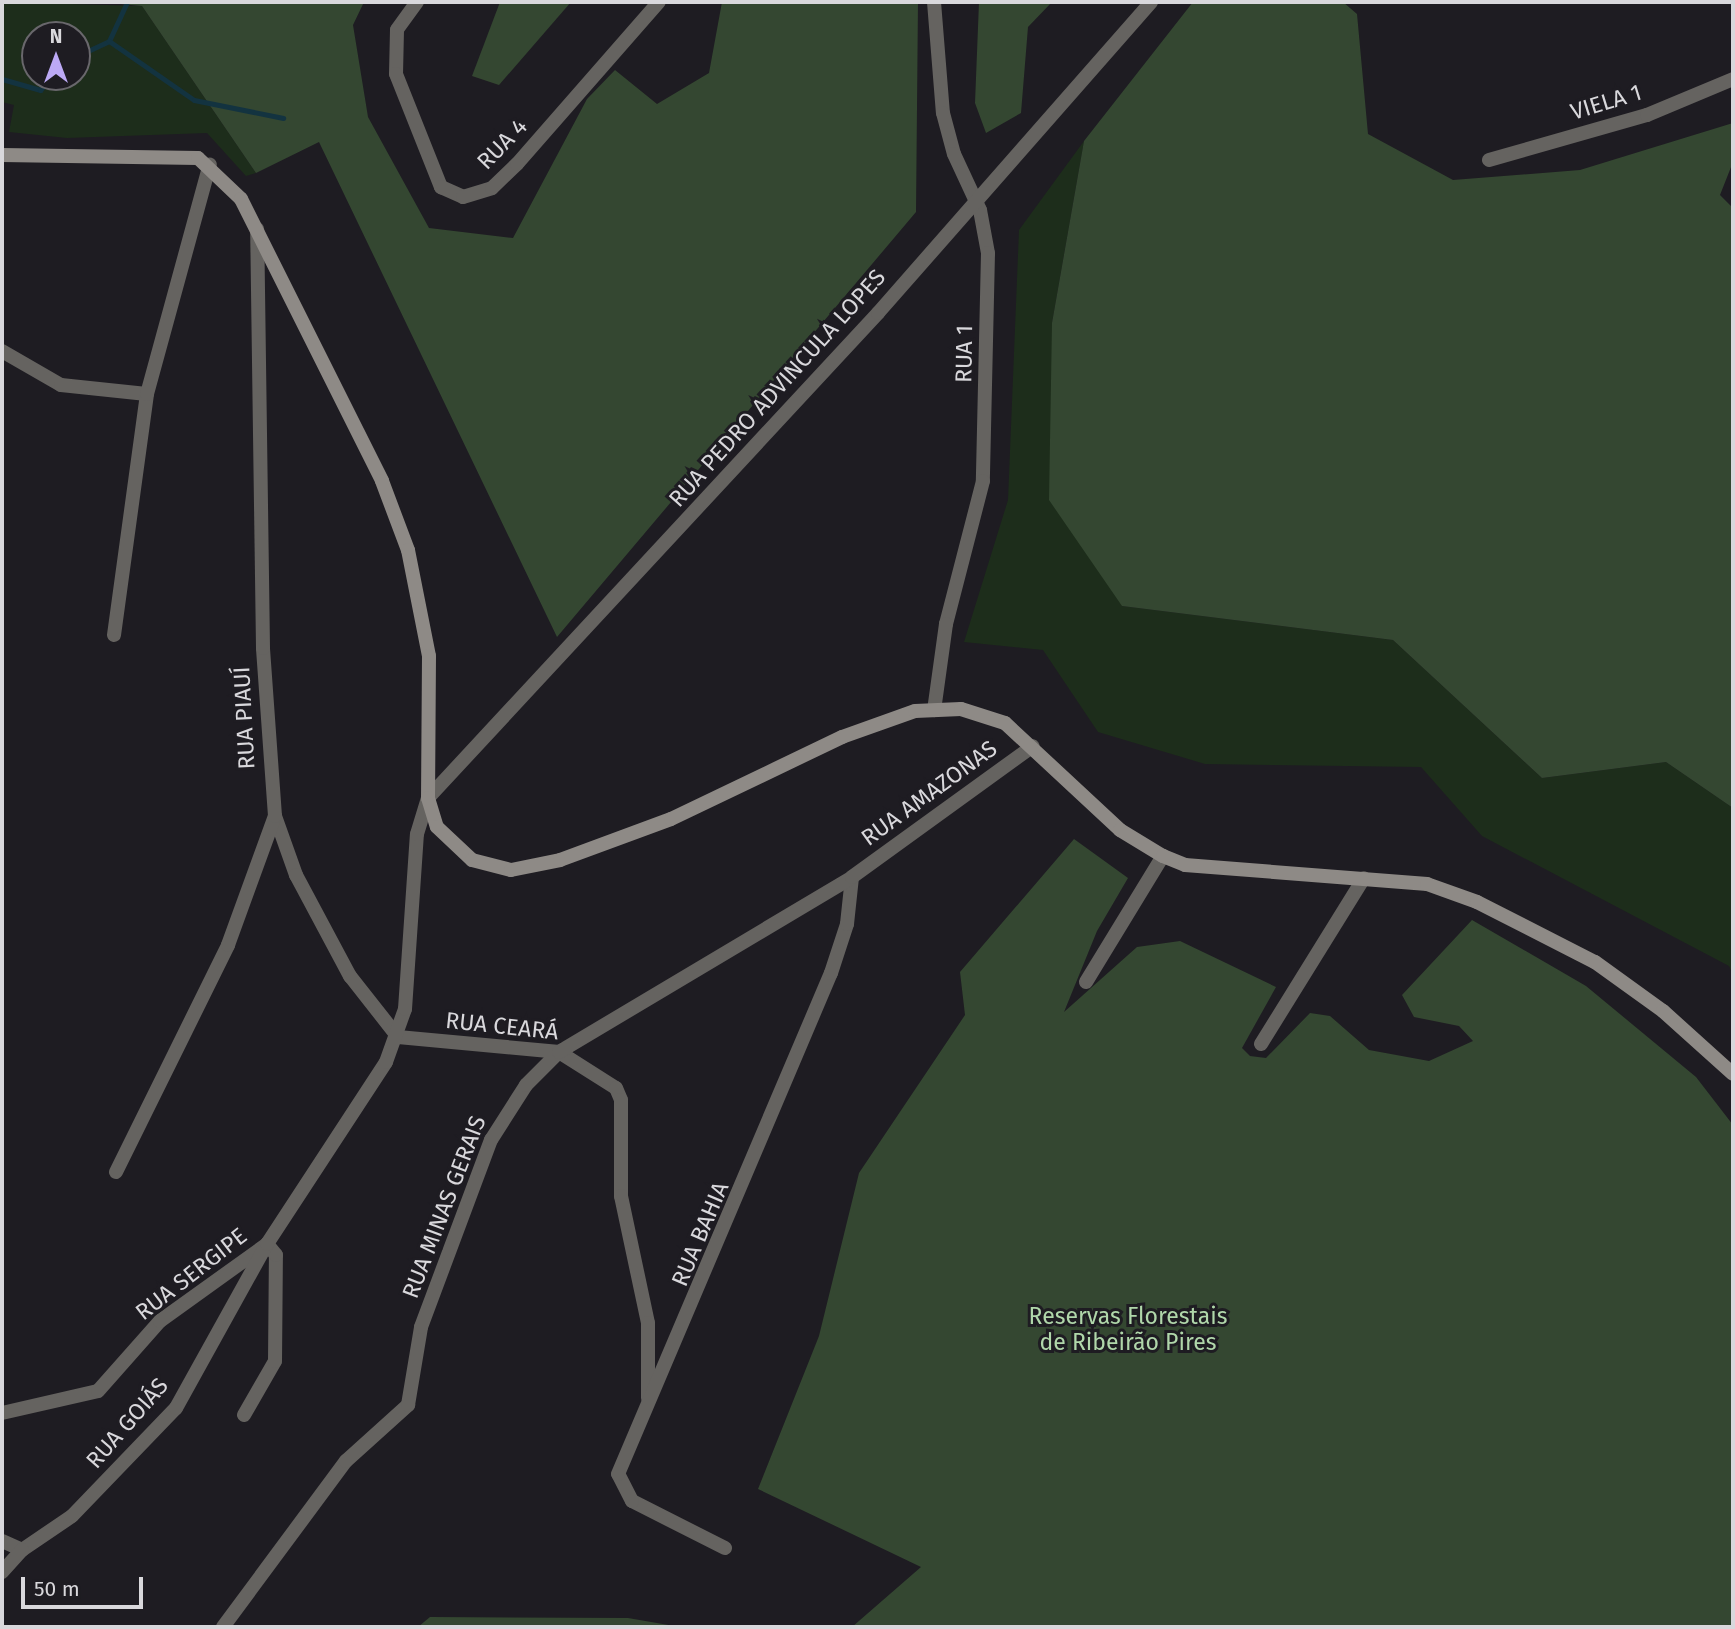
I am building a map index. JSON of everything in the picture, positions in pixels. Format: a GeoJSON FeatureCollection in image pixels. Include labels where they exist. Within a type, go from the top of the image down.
{"type":"FeatureCollection","features":[{"type":"Feature","properties":{"kind":"main road"},"geometry":{"type":"LineString","coordinates":[[2,155],[162,155],[210,164],[229,181],[257,228],[382,481],[408,550],[429,656],[428,798],[437,827],[455,848],[488,868],[511,870],[559,860],[671,819],[842,737],[934,710],[984,713],[1033,746],[1120,830],[1163,856],[1185,865],[1427,884],[1465,897],[1595,962],[1733,1073]]}},
{"type":"Feature","properties":{"kind":"street","name":"RUA 4"},"geometry":{"type":"LineString","coordinates":[[417,2],[397,30],[396,75],[440,187],[463,197],[492,188],[517,164],[659,2]]}},
{"type":"Feature","properties":{"kind":"street","name":"RUA 1"},"geometry":{"type":"LineString","coordinates":[[934,2],[943,113],[975,197],[988,253],[986,456],[946,624],[934,710]]}},
{"type":"Feature","properties":{"kind":"street","name":"RUA PEDRO ADVINCULA LOPES"},"geometry":{"type":"LineString","coordinates":[[428,798],[878,313],[975,197],[1151,2]]}},
{"type":"Feature","properties":{"kind":"street","name":"VIELA 1"},"geometry":{"type":"LineString","coordinates":[[1489,160],[1647,115],[1733,79]]}},
{"type":"Feature","properties":{"kind":"street"},"geometry":{"type":"LineString","coordinates":[[114,635],[147,394],[210,164]]}},
{"type":"Feature","properties":{"kind":"street","name":"RUA PIAUÍ"},"geometry":{"type":"LineString","coordinates":[[116,1172],[228,945],[275,816],[263,649],[257,228]]}},
{"type":"Feature","properties":{"kind":"street"},"geometry":{"type":"LineString","coordinates":[[2,351],[61,385],[147,394]]}},
{"type":"Feature","properties":{"kind":"street","name":"RUA AMAZONAS"},"geometry":{"type":"LineString","coordinates":[[852,877],[1033,746]]}},
{"type":"Feature","properties":{"kind":"street"},"geometry":{"type":"LineString","coordinates":[[398,1037],[417,834],[428,798]]}},
{"type":"Feature","properties":{"kind":"street"},"geometry":{"type":"LineString","coordinates":[[275,816],[296,875],[350,976],[398,1037]]}},
{"type":"Feature","properties":{"kind":"street"},"geometry":{"type":"LineString","coordinates":[[1086,982],[1163,856]]}},
{"type":"Feature","properties":{"kind":"street","name":"RUA MINAS GERAIS"},"geometry":{"type":"LineString","coordinates":[[223,1627],[346,1461],[408,1405],[421,1328],[492,1140],[508,1107],[559,1052],[852,877]]}},
{"type":"Feature","properties":{"kind":"street","name":"RUA BAHIA"},"geometry":{"type":"LineString","coordinates":[[725,1548],[623,1493],[621,1461],[648,1398],[696,1302],[831,973],[847,925],[852,877]]}},
{"type":"Feature","properties":{"kind":"street"},"geometry":{"type":"LineString","coordinates":[[1261,1044],[1364,878]]}},
{"type":"Feature","properties":{"kind":"street","name":"RUA CEARÁ"},"geometry":{"type":"LineString","coordinates":[[398,1037],[559,1052],[608,1078],[621,1100],[621,1195],[644,1296],[648,1398]]}},
{"type":"Feature","properties":{"kind":"street","name":"RUA GOIÁS"},"geometry":{"type":"LineString","coordinates":[[2,1572],[22,1550],[72,1516],[176,1408],[267,1244],[398,1037]]}},
{"type":"Feature","properties":{"kind":"street"},"geometry":{"type":"LineString","coordinates":[[244,1415],[275,1361],[276,1255],[267,1244]]}},
{"type":"Feature","properties":{"kind":"street","name":"RUA SERGIPE"},"geometry":{"type":"LineString","coordinates":[[2,1413],[98,1391],[160,1321],[267,1244]]}},
{"type":"Feature","properties":{"kind":"street"},"geometry":{"type":"LineString","coordinates":[[2,1541],[22,1550]]}},
{"type":"Feature","properties":{"kind":"green space"},"geometry":{"type":"Polygon","coordinates":[[[2,2],[142,6],[256,173],[246,176],[207,133],[67,138],[9,132],[14,105],[2,102],[2,2]]]}},
{"type":"Feature","properties":{"kind":"green space"},"geometry":{"type":"Polygon","coordinates":[[[99,2],[364,2],[353,25],[368,117],[429,228],[513,238],[587,99],[615,70],[657,104],[709,73],[722,2],[918,2],[916,212],[557,637],[319,142],[256,173],[142,6],[99,2]]]}},
{"type":"Feature","properties":{"kind":"green space"},"geometry":{"type":"Polygon","coordinates":[[[500,2],[571,2],[499,85],[472,76],[500,2]]]}},
{"type":"Feature","properties":{"kind":"green space"},"geometry":{"type":"Polygon","coordinates":[[[979,2],[1052,2],[1028,27],[1021,113],[986,133],[975,103],[979,2]]]}},
{"type":"Feature","properties":{"kind":"green space"},"geometry":{"type":"Polygon","coordinates":[[[1193,2],[1343,2],[1357,14],[1368,134],[1453,180],[1580,170],[1733,123],[1733,162],[1720,195],[1733,208],[1733,808],[1666,762],[1542,778],[1393,640],[1122,606],[1049,500],[1052,323],[1084,141],[1193,2]]]}},
{"type":"Feature","properties":{"kind":"green space"},"geometry":{"type":"Polygon","coordinates":[[[1084,141],[1052,323],[1122,606],[1393,640],[1542,778],[1666,762],[1733,808],[1733,975],[1729,966],[1482,836],[1421,767],[1205,764],[1098,732],[1043,650],[964,642],[1008,500],[1019,230],[1084,141]]]}},
{"type":"Feature","properties":{"kind":"green space","name":"Reservas Florestais de Ribeirão Pires"},"geometry":{"type":"Polygon","coordinates":[[[1074,839],[1128,878],[1097,931],[1064,1012],[1137,947],[1180,941],[1276,987],[1242,1048],[1250,1056],[1266,1058],[1310,1013],[1330,1016],[1369,1050],[1429,1061],[1473,1041],[1459,1026],[1414,1017],[1402,995],[1472,920],[1586,986],[1696,1077],[1733,1125],[1733,1627],[852,1627],[921,1567],[758,1489],[819,1336],[859,1173],[965,1015],[960,972],[1074,839]]]}},
{"type":"Feature","properties":{"kind":"green space"},"geometry":{"type":"Polygon","coordinates":[[[430,1617],[628,1618],[680,1627],[418,1627],[430,1617]]]}},
{"type":"Feature","properties":{"kind":"waterway"},"geometry":{"type":"LineString","coordinates":[[109,41],[127,2]]}},
{"type":"Feature","properties":{"kind":"waterway"},"geometry":{"type":"LineString","coordinates":[[91,49],[109,41],[194,100],[283,118]]}},
{"type":"Feature","properties":{"kind":"waterway"},"geometry":{"type":"LineString","coordinates":[[2,79],[21,84]]}}]}
